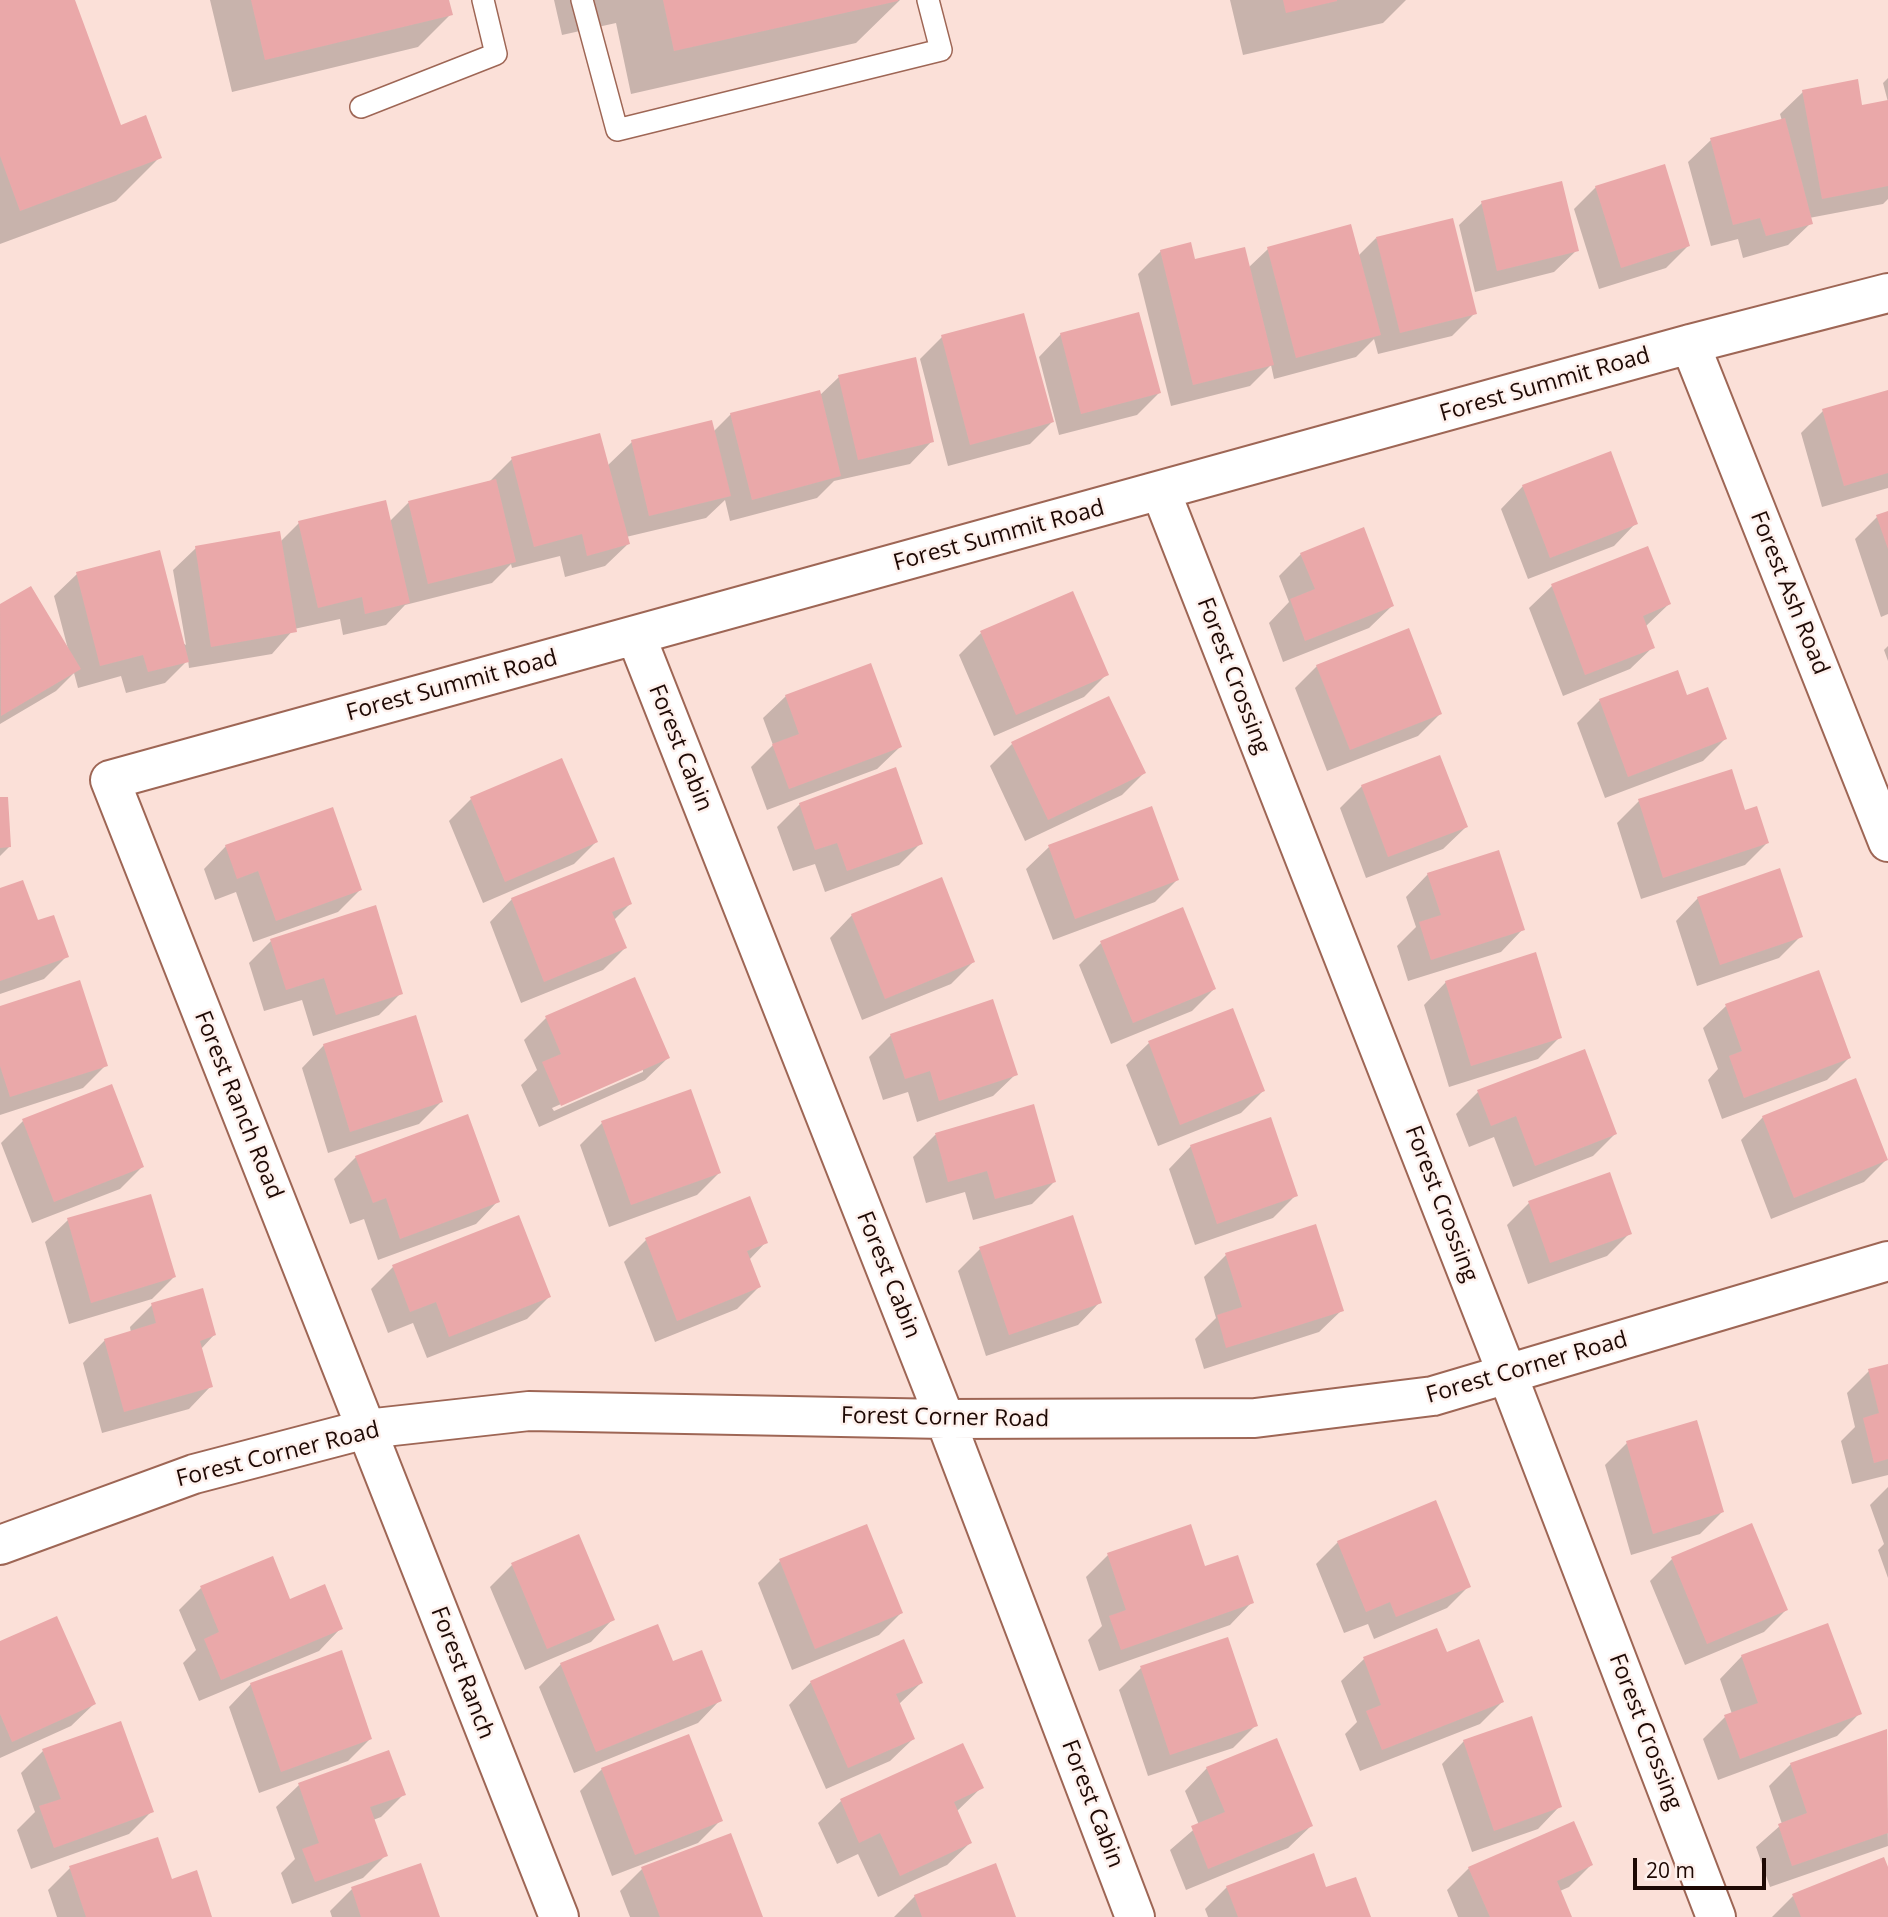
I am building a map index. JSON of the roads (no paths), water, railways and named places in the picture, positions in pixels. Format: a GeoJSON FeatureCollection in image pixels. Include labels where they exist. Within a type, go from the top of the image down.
{"type":"FeatureCollection","features":[{"type":"Feature","properties":{"kind":"street","name":"Forest Summit Road"},"geometry":{"type":"LineString","coordinates":[[110,780],[1690,344],[1888,293]]}},
{"type":"Feature","properties":{"kind":"street","name":"Forest Ash Road"},"geometry":{"type":"LineString","coordinates":[[1690,344],[1888,842]]}},
{"type":"Feature","properties":{"kind":"street","name":"Forest Crossing"},"geometry":{"type":"LineString","coordinates":[[1161,492],[1508,1376],[1716,1917]]}},
{"type":"Feature","properties":{"kind":"street","name":"Forest Cabin"},"geometry":{"type":"LineString","coordinates":[[636,636],[945,1419],[1135,1917]]}},
{"type":"Feature","properties":{"kind":"street","name":"Forest Ranch Road"},"geometry":{"type":"LineString","coordinates":[[110,780],[366,1429]]}},
{"type":"Feature","properties":{"kind":"street","name":"Forest Corner Road"},"geometry":{"type":"LineString","coordinates":[[0,1545],[194,1474],[366,1429],[529,1411],[945,1419],[1255,1418],[1433,1396],[1508,1376],[1888,1261]]}},
{"type":"Feature","properties":{"kind":"street","name":"Forest Ranch"},"geometry":{"type":"LineString","coordinates":[[366,1429],[558,1917]]}},
{"type":"Feature","properties":{"kind":"lane"},"geometry":{"type":"LineString","coordinates":[[360,107],[496,54],[483,0]]}},
{"type":"Feature","properties":{"kind":"lane"},"geometry":{"type":"LineString","coordinates":[[582,0],[617,130],[941,50],[928,0]]}}]}
